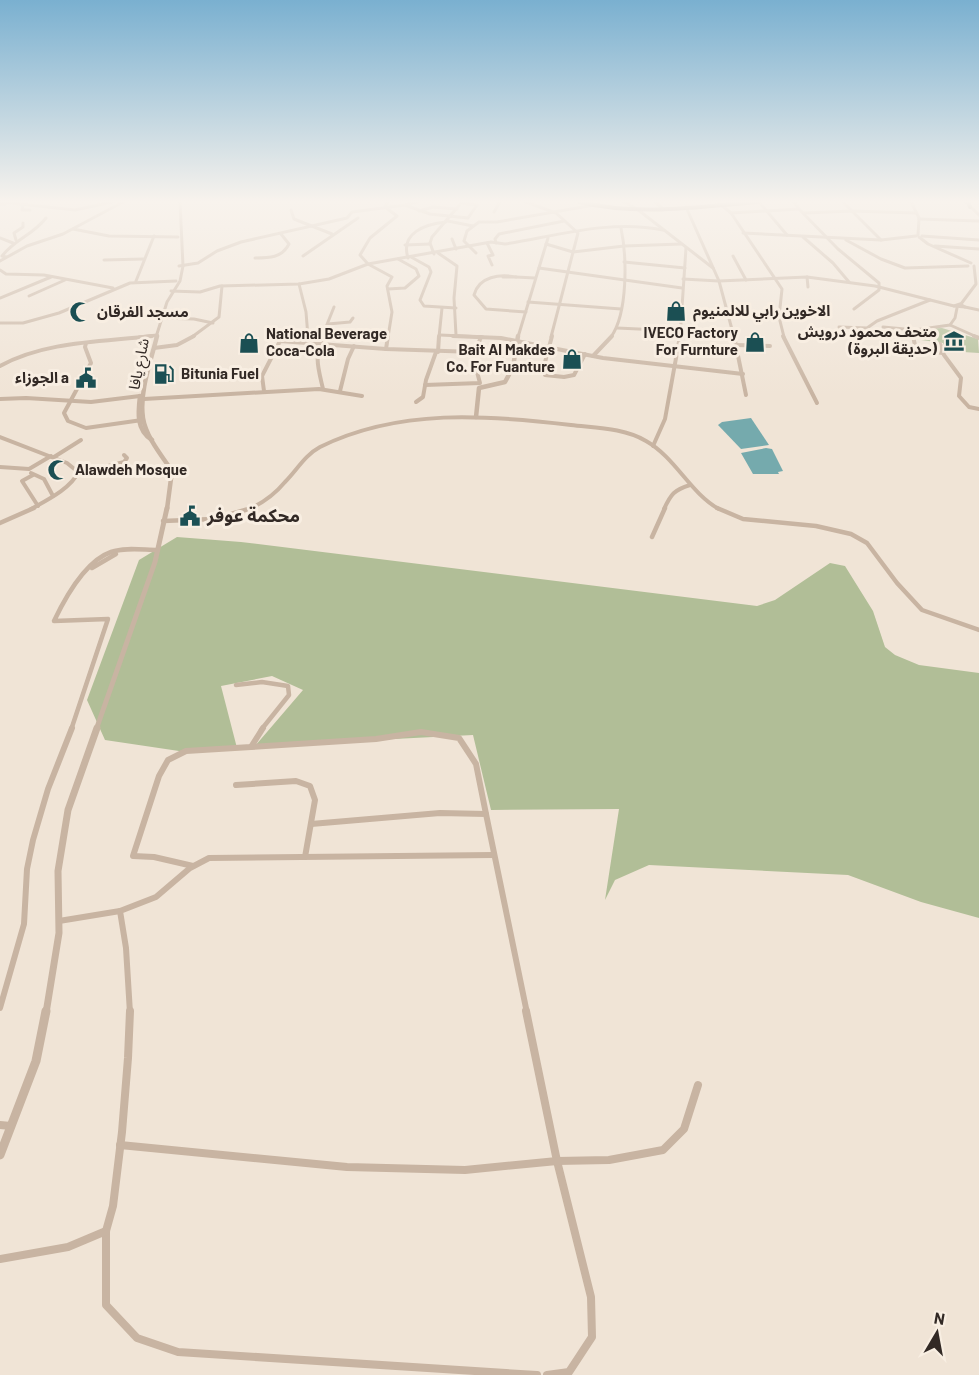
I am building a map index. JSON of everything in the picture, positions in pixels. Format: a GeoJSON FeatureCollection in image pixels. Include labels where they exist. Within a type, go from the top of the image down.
{"type":"FeatureCollection","features":[{"type":"Feature","properties":{"kind":"street"},"geometry":{"type":"LineString","coordinates":[[136,281],[141,266]]}},
{"type":"Feature","properties":{"kind":"street"},"geometry":{"type":"LineString","coordinates":[[0,1155],[36,1060],[43,1033],[59,933],[58,871],[68,810],[158,550],[171,492],[172,471],[152,440],[141,432],[140,420],[142,397],[160,310],[173,291],[181,266]]}},
{"type":"Feature","properties":{"kind":"street","name":"شارع يافا"},"geometry":{"type":"LineString","coordinates":[[142,397],[154,348],[154,336],[181,266]]}},
{"type":"Feature","properties":{"kind":"street"},"geometry":{"type":"LineString","coordinates":[[173,291],[204,291],[222,286],[298,284],[329,279],[362,266]]}},
{"type":"Feature","properties":{"kind":"street"},"geometry":{"type":"LineString","coordinates":[[372,266],[391,276],[387,286],[392,312],[386,349]]}},
{"type":"Feature","properties":{"kind":"street"},"geometry":{"type":"LineString","coordinates":[[388,289],[405,288],[419,276],[416,269],[410,266]]}},
{"type":"Feature","properties":{"kind":"street"},"geometry":{"type":"LineString","coordinates":[[427,266],[431,272],[420,300],[424,306],[456,308]]}},
{"type":"Feature","properties":{"kind":"street"},"geometry":{"type":"LineString","coordinates":[[456,335],[454,291],[458,266]]}},
{"type":"Feature","properties":{"kind":"street"},"geometry":{"type":"LineString","coordinates":[[569,266],[544,366],[546,376],[574,375],[585,354]]}},
{"type":"Feature","properties":{"kind":"street"},"geometry":{"type":"LineString","coordinates":[[593,356],[617,328],[621,309],[624,266]]}},
{"type":"Feature","properties":{"kind":"street"},"geometry":{"type":"LineString","coordinates":[[653,446],[665,419],[682,331],[682,288],[685,268],[666,266]]}},
{"type":"Feature","properties":{"kind":"street"},"geometry":{"type":"LineString","coordinates":[[711,266],[719,281],[747,395]]}},
{"type":"Feature","properties":{"kind":"street"},"geometry":{"type":"LineString","coordinates":[[739,266],[746,280]]}},
{"type":"Feature","properties":{"kind":"street"},"geometry":{"type":"LineString","coordinates":[[767,266],[782,288],[783,296],[778,306],[781,332],[817,403]]}},
{"type":"Feature","properties":{"kind":"street"},"geometry":{"type":"LineString","coordinates":[[835,266],[849,282]]}},
{"type":"Feature","properties":{"kind":"street"},"geometry":{"type":"LineString","coordinates":[[859,266],[878,286]]}},
{"type":"Feature","properties":{"kind":"street"},"geometry":{"type":"LineString","coordinates":[[900,266],[905,268],[963,266]]}},
{"type":"Feature","properties":{"kind":"street"},"geometry":{"type":"LineString","coordinates":[[963,305],[978,284],[972,266]]}},
{"type":"Feature","properties":{"kind":"street"},"geometry":{"type":"LineString","coordinates":[[476,417],[477,391],[485,385],[501,384],[507,380],[513,368],[517,340],[526,312],[532,277],[539,268],[682,288]]}},
{"type":"Feature","properties":{"kind":"street"},"geometry":{"type":"LineString","coordinates":[[0,270],[6,274],[53,277],[114,289]]}},
{"type":"Feature","properties":{"kind":"street"},"geometry":{"type":"LineString","coordinates":[[0,298],[53,277]]}},
{"type":"Feature","properties":{"kind":"street"},"geometry":{"type":"LineString","coordinates":[[526,312],[484,309],[474,295],[477,284],[485,280],[503,277],[532,277]]}},
{"type":"Feature","properties":{"kind":"street"},"geometry":{"type":"LineString","coordinates":[[807,277],[808,287]]}},
{"type":"Feature","properties":{"kind":"street"},"geometry":{"type":"LineString","coordinates":[[683,279],[719,281],[807,277],[878,286],[956,306]]}},
{"type":"Feature","properties":{"kind":"street"},"geometry":{"type":"LineString","coordinates":[[29,296],[65,280]]}},
{"type":"Feature","properties":{"kind":"street"},"geometry":{"type":"LineString","coordinates":[[0,322],[23,323],[59,313],[136,281],[176,280]]}},
{"type":"Feature","properties":{"kind":"street"},"geometry":{"type":"LineString","coordinates":[[298,284],[306,312],[308,342]]}},
{"type":"Feature","properties":{"kind":"street"},"geometry":{"type":"LineString","coordinates":[[154,348],[176,347],[189,341],[220,317],[218,294],[222,286]]}},
{"type":"Feature","properties":{"kind":"street"},"geometry":{"type":"LineString","coordinates":[[854,309],[878,286]]}},
{"type":"Feature","properties":{"kind":"street"},"geometry":{"type":"LineString","coordinates":[[888,288],[979,310]]}},
{"type":"Feature","properties":{"kind":"street"},"geometry":{"type":"LineString","coordinates":[[970,293],[979,295]]}},
{"type":"Feature","properties":{"kind":"street"},"geometry":{"type":"LineString","coordinates":[[839,327],[867,328],[877,321],[930,300]]}},
{"type":"Feature","properties":{"kind":"street"},"geometry":{"type":"LineString","coordinates":[[528,302],[621,309]]}},
{"type":"Feature","properties":{"kind":"street"},"geometry":{"type":"LineString","coordinates":[[950,325],[955,318],[956,306]]}},
{"type":"Feature","properties":{"kind":"street"},"geometry":{"type":"LineString","coordinates":[[322,389],[316,352],[334,307]]}},
{"type":"Feature","properties":{"kind":"street"},"geometry":{"type":"LineString","coordinates":[[416,402],[422,399],[437,352],[442,308]]}},
{"type":"Feature","properties":{"kind":"street"},"geometry":{"type":"LineString","coordinates":[[161,318],[194,319],[213,323]]}},
{"type":"Feature","properties":{"kind":"street"},"geometry":{"type":"LineString","coordinates":[[328,324],[350,322],[353,318]]}},
{"type":"Feature","properties":{"kind":"street"},"geometry":{"type":"LineString","coordinates":[[883,327],[913,330],[950,325],[977,335]]}},
{"type":"Feature","properties":{"kind":"street"},"geometry":{"type":"LineString","coordinates":[[617,328],[682,331]]}},
{"type":"Feature","properties":{"kind":"street"},"geometry":{"type":"LineString","coordinates":[[913,330],[916,350],[943,353]]}},
{"type":"Feature","properties":{"kind":"street"},"geometry":{"type":"LineString","coordinates":[[440,335],[517,340],[593,356],[675,368],[743,374]]}},
{"type":"Feature","properties":{"kind":"street"},"geometry":{"type":"LineString","coordinates":[[0,366],[28,353],[86,343],[154,336]]}},
{"type":"Feature","properties":{"kind":"street"},"geometry":{"type":"LineString","coordinates":[[425,385],[480,383],[474,361],[481,337]]}},
{"type":"Feature","properties":{"kind":"street"},"geometry":{"type":"LineString","coordinates":[[340,391],[348,359],[362,339]]}},
{"type":"Feature","properties":{"kind":"street"},"geometry":{"type":"LineString","coordinates":[[264,391],[262,376],[279,341],[437,352],[475,352]]}},
{"type":"Feature","properties":{"kind":"street"},"geometry":{"type":"LineString","coordinates":[[86,343],[85,347],[91,363],[64,412],[68,421],[80,427],[98,428],[140,420]]}},
{"type":"Feature","properties":{"kind":"street"},"geometry":{"type":"LineString","coordinates":[[940,344],[943,353],[961,378],[959,396],[966,405],[979,409]]}},
{"type":"Feature","properties":{"kind":"street"},"geometry":{"type":"LineString","coordinates":[[736,345],[770,346]]}},
{"type":"Feature","properties":{"kind":"street"},"geometry":{"type":"LineString","coordinates":[[0,399],[26,398],[91,402],[142,397],[322,389],[362,396]]}},
{"type":"Feature","properties":{"kind":"street"},"geometry":{"type":"LineString","coordinates":[[164,524],[215,520],[240,514],[267,500],[315,450],[351,434],[419,421],[476,417],[618,431],[630,434],[653,446],[709,503],[727,513],[758,520],[840,530],[860,538],[867,543],[897,583],[922,610],[979,630]]}},
{"type":"Feature","properties":{"kind":"street"},"geometry":{"type":"LineString","coordinates":[[0,437],[53,456],[67,463],[77,474]]}},
{"type":"Feature","properties":{"kind":"street"},"geometry":{"type":"LineString","coordinates":[[0,467],[28,468],[81,440]]}},
{"type":"Feature","properties":{"kind":"street"},"geometry":{"type":"LineString","coordinates":[[0,523],[54,496],[77,474],[124,462],[127,458],[124,455]]}},
{"type":"Feature","properties":{"kind":"street"},"geometry":{"type":"LineString","coordinates":[[28,468],[33,475],[44,479],[54,496]]}},
{"type":"Feature","properties":{"kind":"street"},"geometry":{"type":"LineString","coordinates":[[33,475],[22,481],[38,506]]}},
{"type":"Feature","properties":{"kind":"street"},"geometry":{"type":"LineString","coordinates":[[652,537],[671,494],[676,489],[690,485]]}},
{"type":"Feature","properties":{"kind":"street"},"geometry":{"type":"LineString","coordinates":[[0,1008],[24,924],[27,869],[33,840],[48,789],[69,736],[108,619],[54,621],[62,601],[92,568],[114,555],[130,550],[158,550]]}},
{"type":"Feature","properties":{"kind":"street"},"geometry":{"type":"LineString","coordinates":[[236,685],[259,682],[288,686],[289,695],[259,733],[251,747]]}},
{"type":"Feature","properties":{"kind":"street"},"geometry":{"type":"LineString","coordinates":[[193,866],[154,857],[133,856],[159,776],[168,760],[186,751],[376,739],[421,732],[459,738],[476,764],[557,1161],[591,1297],[592,1338],[569,1372],[547,1375]]}},
{"type":"Feature","properties":{"kind":"street"},"geometry":{"type":"LineString","coordinates":[[236,785],[296,781],[310,786],[315,800],[305,857]]}},
{"type":"Feature","properties":{"kind":"street"},"geometry":{"type":"LineString","coordinates":[[311,824],[440,813],[486,814]]}},
{"type":"Feature","properties":{"kind":"street"},"geometry":{"type":"LineString","coordinates":[[59,921],[120,911],[156,897],[193,866],[209,858],[493,855]]}},
{"type":"Feature","properties":{"kind":"street"},"geometry":{"type":"LineString","coordinates":[[120,911],[131,985],[130,1035],[113,1206],[106,1231],[106,1305],[137,1338],[178,1352],[537,1375]]}},
{"type":"Feature","properties":{"kind":"street"},"geometry":{"type":"LineString","coordinates":[[120,1145],[346,1167],[465,1170],[557,1161],[609,1160],[663,1150],[684,1129],[698,1085]]}},
{"type":"Feature","properties":{"kind":"street"},"geometry":{"type":"LineString","coordinates":[[0,1125],[11,1126]]}},
{"type":"Feature","properties":{"kind":"street"},"geometry":{"type":"LineString","coordinates":[[0,1259],[69,1248],[89,1241],[106,1231]]}},
{"type":"Feature","properties":{"kind":"green space","name":"متحف محمود درويش (حديقة البروة)"},"geometry":{"type":"Polygon","coordinates":[[[942,328],[978,339],[979,353],[947,351],[943,343],[921,340],[913,335],[924,329],[942,328]]]}},
{"type":"Feature","properties":{"kind":"green space"},"geometry":{"type":"Polygon","coordinates":[[[177,537],[241,542],[757,606],[775,600],[830,563],[845,566],[873,611],[885,647],[895,655],[919,665],[979,673],[979,918],[921,902],[848,875],[649,865],[615,880],[605,900],[619,809],[491,810],[473,735],[255,746],[303,690],[272,676],[221,686],[237,748],[179,751],[105,740],[87,700],[139,560],[177,537]]]}},
{"type":"Feature","properties":{"kind":"water"},"geometry":{"type":"Polygon","coordinates":[[[751,418],[769,445],[741,449],[718,425],[722,422],[751,418]]]}},
{"type":"Feature","properties":{"kind":"water"},"geometry":{"type":"Polygon","coordinates":[[[772,449],[783,471],[778,472],[779,474],[753,474],[741,453],[772,449]]]}},
{"type":"Feature","properties":{"kind":"place","name":"الاخوين رابي للالمنيوم"},"geometry":{"type":"Point","coordinates":[676,311]}},
{"type":"Feature","properties":{"kind":"place","name":"مسجد الفرقان"},"geometry":{"type":"Point","coordinates":[80,312]}},
{"type":"Feature","properties":{"kind":"place","name":"متحف محمود درويش (حديقة البروة)"},"geometry":{"type":"Point","coordinates":[954,341]}},
{"type":"Feature","properties":{"kind":"place","name":"IVECO Factory For Furnture"},"geometry":{"type":"Point","coordinates":[755,342]}},
{"type":"Feature","properties":{"kind":"place","name":"National Beverage Coca-Cola"},"geometry":{"type":"Point","coordinates":[249,343]}},
{"type":"Feature","properties":{"kind":"place","name":"Bait Al Makdes Co. For Fuanture"},"geometry":{"type":"Point","coordinates":[572,359]}},
{"type":"Feature","properties":{"kind":"place","name":"Bitunia Fuel"},"geometry":{"type":"Point","coordinates":[164,374]}},
{"type":"Feature","properties":{"kind":"place","name":"الجوزاء a"},"geometry":{"type":"Point","coordinates":[86,378]}},
{"type":"Feature","properties":{"kind":"place","name":"Alawdeh Mosque"},"geometry":{"type":"Point","coordinates":[58,470]}},
{"type":"Feature","properties":{"kind":"place","name":"محكمة عوفر"},"geometry":{"type":"Point","coordinates":[190,516]}}]}
